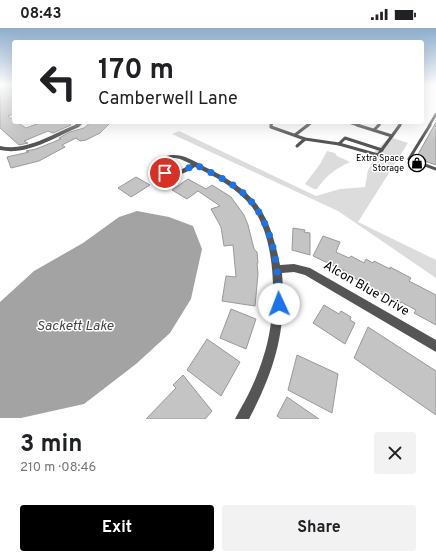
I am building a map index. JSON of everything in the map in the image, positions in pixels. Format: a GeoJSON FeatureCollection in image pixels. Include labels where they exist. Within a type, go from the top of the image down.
{"type":"FeatureCollection","features":[{"type":"Feature","properties":{"kind":"street"},"geometry":{"type":"LineString","coordinates":[[0,148],[9,150],[21,149],[79,124]]}},
{"type":"Feature","properties":{"kind":"street"},"geometry":{"type":"LineString","coordinates":[[195,164],[186,171],[176,174],[165,173],[159,168],[161,160],[174,156],[182,157],[195,164],[233,185],[251,200],[268,230],[278,269],[279,314],[276,336],[264,373],[242,419]]}},
{"type":"Feature","properties":{"kind":"street","name":"Alcon Blue Drive"},"geometry":{"type":"LineString","coordinates":[[278,269],[294,268],[313,274],[436,346]]}},
{"type":"Feature","properties":{"kind":"lane"},"geometry":{"type":"LineString","coordinates":[[436,114],[409,160],[436,169]]}},
{"type":"Feature","properties":{"kind":"lane"},"geometry":{"type":"LineString","coordinates":[[272,124],[271,126],[305,139],[339,144],[378,155],[401,124]]}},
{"type":"Feature","properties":{"kind":"lane"},"geometry":{"type":"LineString","coordinates":[[295,135],[309,124]]}},
{"type":"Feature","properties":{"kind":"lane"},"geometry":{"type":"LineString","coordinates":[[354,124],[392,136]]}},
{"type":"Feature","properties":{"kind":"lane"},"geometry":{"type":"LineString","coordinates":[[374,130],[379,124]]}},
{"type":"Feature","properties":{"kind":"lane"},"geometry":{"type":"LineString","coordinates":[[339,144],[345,138],[382,150]]}},
{"type":"Feature","properties":{"kind":"lane"},"geometry":{"type":"LineString","coordinates":[[297,146],[305,139]]}},
{"type":"Feature","properties":{"kind":"shaded area"},"geometry":{"type":"Polygon","coordinates":[[[179,131],[316,196],[340,189],[365,187],[368,170],[376,156],[375,151],[390,137],[408,143],[358,222],[436,260],[436,278],[338,211],[172,134],[179,131]]]}},
{"type":"Feature","properties":{"kind":"shaded area"},"geometry":{"type":"Polygon","coordinates":[[[327,151],[335,153],[337,156],[350,162],[332,173],[317,189],[314,189],[305,184],[320,164],[327,151]]]}},
{"type":"Feature","properties":{"kind":"water","name":"Sackett Lake"},"geometry":{"type":"Polygon","coordinates":[[[137,211],[169,217],[193,226],[202,249],[191,299],[170,333],[136,364],[84,404],[21,418],[0,418],[0,302],[34,271],[83,243],[119,217],[137,211]]]}},
{"type":"Feature","properties":{"kind":"building"},"geometry":{"type":"Polygon","coordinates":[[[0,103],[12,103],[12,115],[8,116],[12,119],[12,124],[20,124],[26,128],[37,124],[71,125],[53,133],[48,131],[24,141],[28,143],[19,145],[0,128],[0,103]]]}},
{"type":"Feature","properties":{"kind":"building"},"geometry":{"type":"Polygon","coordinates":[[[436,122],[436,165],[416,158],[436,122]]]}},
{"type":"Feature","properties":{"kind":"building"},"geometry":{"type":"Polygon","coordinates":[[[89,124],[109,124],[100,133],[86,140],[80,141],[76,138],[62,145],[65,147],[39,161],[11,168],[7,157],[29,152],[26,151],[36,149],[61,139],[59,138],[70,132],[84,128],[89,124]]]}},
{"type":"Feature","properties":{"kind":"building"},"geometry":{"type":"Polygon","coordinates":[[[136,177],[150,185],[131,197],[118,188],[136,177]]]}},
{"type":"Feature","properties":{"kind":"building"},"geometry":{"type":"Polygon","coordinates":[[[188,179],[206,189],[212,185],[231,197],[244,215],[254,249],[257,252],[258,274],[255,306],[222,301],[226,276],[236,277],[233,245],[224,246],[221,227],[211,209],[220,206],[198,191],[187,199],[172,190],[188,179]]]}},
{"type":"Feature","properties":{"kind":"building"},"geometry":{"type":"Polygon","coordinates":[[[293,228],[305,230],[304,232],[310,233],[310,255],[292,250],[293,228]]]}},
{"type":"Feature","properties":{"kind":"building"},"geometry":{"type":"Polygon","coordinates":[[[323,236],[340,242],[336,252],[349,258],[351,256],[364,263],[366,259],[373,263],[374,261],[390,269],[390,267],[411,278],[409,281],[436,295],[436,325],[414,313],[416,310],[401,302],[400,305],[343,270],[313,256],[323,236]]]}},
{"type":"Feature","properties":{"kind":"building"},"geometry":{"type":"Polygon","coordinates":[[[324,305],[339,314],[341,311],[351,317],[350,320],[355,323],[345,344],[313,323],[324,305]]]}},
{"type":"Feature","properties":{"kind":"building"},"geometry":{"type":"Polygon","coordinates":[[[231,309],[256,319],[246,349],[220,338],[231,309]]]}},
{"type":"Feature","properties":{"kind":"building"},"geometry":{"type":"Polygon","coordinates":[[[368,327],[436,371],[436,415],[354,358],[368,327]]]}},
{"type":"Feature","properties":{"kind":"building"},"geometry":{"type":"Polygon","coordinates":[[[207,339],[240,362],[221,396],[187,370],[207,339]]]}},
{"type":"Feature","properties":{"kind":"building"},"geometry":{"type":"Polygon","coordinates":[[[297,355],[338,374],[332,413],[288,390],[297,355]]]}},
{"type":"Feature","properties":{"kind":"building"},"geometry":{"type":"Polygon","coordinates":[[[183,375],[212,411],[205,419],[146,419],[176,388],[173,385],[183,375]]]}},
{"type":"Feature","properties":{"kind":"building"},"geometry":{"type":"Polygon","coordinates":[[[287,397],[319,419],[281,419],[277,416],[287,397]]]}},
{"type":"Feature","properties":{"kind":"place","name":"Extra Space Storage"},"geometry":{"type":"Point","coordinates":[417,163]}},
{"type":"Feature","properties":{"kind":"route"},"geometry":{"type":"LineString","coordinates":[[165,173],[176,174],[186,171],[195,164],[233,185],[251,200],[268,230],[278,269],[279,304]]}}]}
